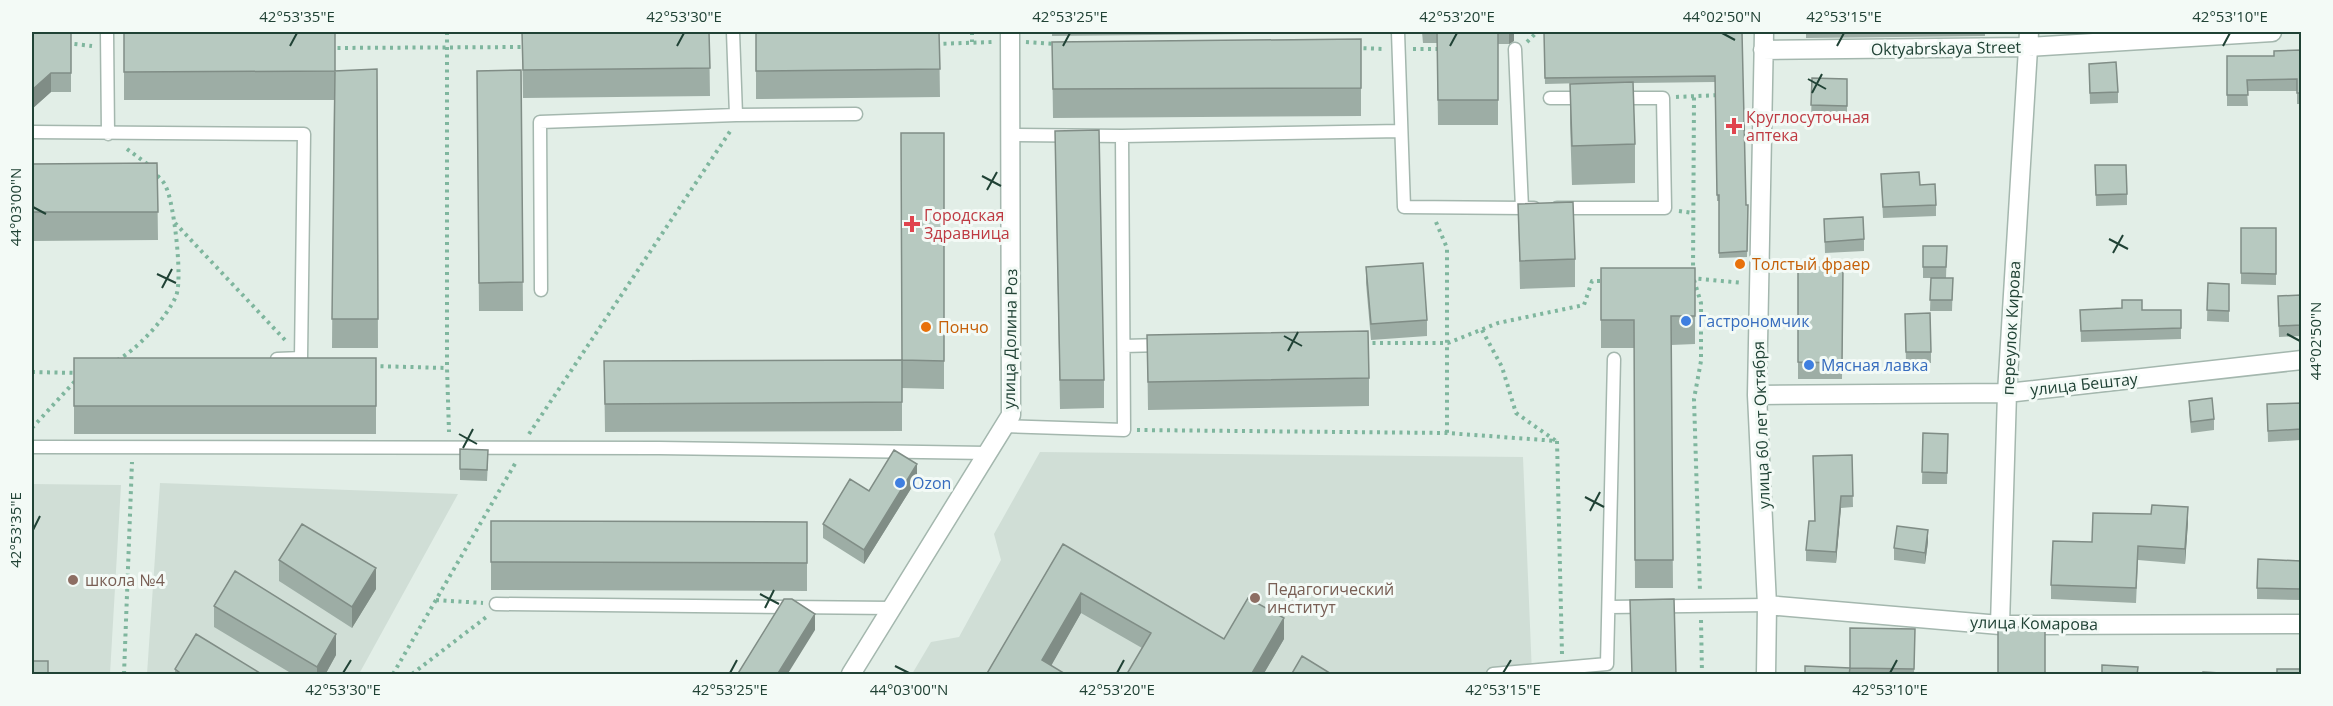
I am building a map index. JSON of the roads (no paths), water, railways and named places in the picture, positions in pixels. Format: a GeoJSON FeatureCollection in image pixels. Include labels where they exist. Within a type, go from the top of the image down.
{"type":"FeatureCollection","features":[{"type":"Feature","properties":{"kind":"street","name":"Oktyabrskaya Street"},"geometry":{"type":"LineString","coordinates":[[1763,41],[2029,39],[2272,32]]}},
{"type":"Feature","properties":{"kind":"street","name":"улица Долина Роз"},"geometry":{"type":"LineString","coordinates":[[851,675],[1011,415],[1010,36]]}},
{"type":"Feature","properties":{"kind":"street","name":"переулок Кирова"},"geometry":{"type":"LineString","coordinates":[[2000,625],[2007,393],[2029,39]]}},
{"type":"Feature","properties":{"kind":"street","name":"улица 60 лет Октября"},"geometry":{"type":"LineString","coordinates":[[1763,41],[1757,395],[1767,605],[1766,675]]}},
{"type":"Feature","properties":{"kind":"street","name":"улица Бештау"},"geometry":{"type":"LineString","coordinates":[[1757,395],[2007,393],[2301,360]]}},
{"type":"Feature","properties":{"kind":"street","name":"улица Комарова"},"geometry":{"type":"LineString","coordinates":[[1767,605],[2000,625],[2301,624]]}},
{"type":"Feature","properties":{"kind":"lane"},"geometry":{"type":"LineString","coordinates":[[107,32],[108,134]]}},
{"type":"Feature","properties":{"kind":"lane"},"geometry":{"type":"LineString","coordinates":[[733,32],[736,115]]}},
{"type":"Feature","properties":{"kind":"lane"},"geometry":{"type":"LineString","coordinates":[[1398,32],[1404,207],[1665,208],[1664,98],[1550,98]]}},
{"type":"Feature","properties":{"kind":"lane"},"geometry":{"type":"LineString","coordinates":[[1515,49],[1522,208]]}},
{"type":"Feature","properties":{"kind":"lane"},"geometry":{"type":"LineString","coordinates":[[541,290],[540,122],[736,115],[856,114]]}},
{"type":"Feature","properties":{"kind":"lane"},"geometry":{"type":"LineString","coordinates":[[1011,135],[1122,136],[1401,131]]}},
{"type":"Feature","properties":{"kind":"lane"},"geometry":{"type":"LineString","coordinates":[[32,132],[304,134],[301,358],[266,359]]}},
{"type":"Feature","properties":{"kind":"lane"},"geometry":{"type":"LineString","coordinates":[[1004,426],[1124,430],[1122,136]]}},
{"type":"Feature","properties":{"kind":"lane"},"geometry":{"type":"LineString","coordinates":[[1124,346],[1168,345]]}},
{"type":"Feature","properties":{"kind":"lane"},"geometry":{"type":"LineString","coordinates":[[1493,675],[1563,669],[1607,669],[1614,359]]}},
{"type":"Feature","properties":{"kind":"lane"},"geometry":{"type":"LineString","coordinates":[[32,447],[520,448],[987,453]]}},
{"type":"Feature","properties":{"kind":"lane"},"geometry":{"type":"LineString","coordinates":[[496,604],[892,608]]}},
{"type":"Feature","properties":{"kind":"lane"},"geometry":{"type":"LineString","coordinates":[[1609,607],[1767,605]]}},
{"type":"Feature","properties":{"kind":"place","name":"Круглосуточная аптека"},"geometry":{"type":"Point","coordinates":[1734,126]}},
{"type":"Feature","properties":{"kind":"place","name":"Городская Здравница"},"geometry":{"type":"Point","coordinates":[912,224]}},
{"type":"Feature","properties":{"kind":"place","name":"Толстый фраер"},"geometry":{"type":"Point","coordinates":[1740,264]}},
{"type":"Feature","properties":{"kind":"place","name":"Гастрономчик"},"geometry":{"type":"Point","coordinates":[1686,321]}},
{"type":"Feature","properties":{"kind":"place","name":"Пончо"},"geometry":{"type":"Point","coordinates":[926,327]}},
{"type":"Feature","properties":{"kind":"place","name":"Мясная лавка"},"geometry":{"type":"Point","coordinates":[1809,365]}},
{"type":"Feature","properties":{"kind":"place","name":"Ozon"},"geometry":{"type":"Point","coordinates":[900,483]}},
{"type":"Feature","properties":{"kind":"place","name":"школа №4"},"geometry":{"type":"Point","coordinates":[73,580]}},
{"type":"Feature","properties":{"kind":"place","name":"Педагогический институт"},"geometry":{"type":"Point","coordinates":[1255,598]}}]}
